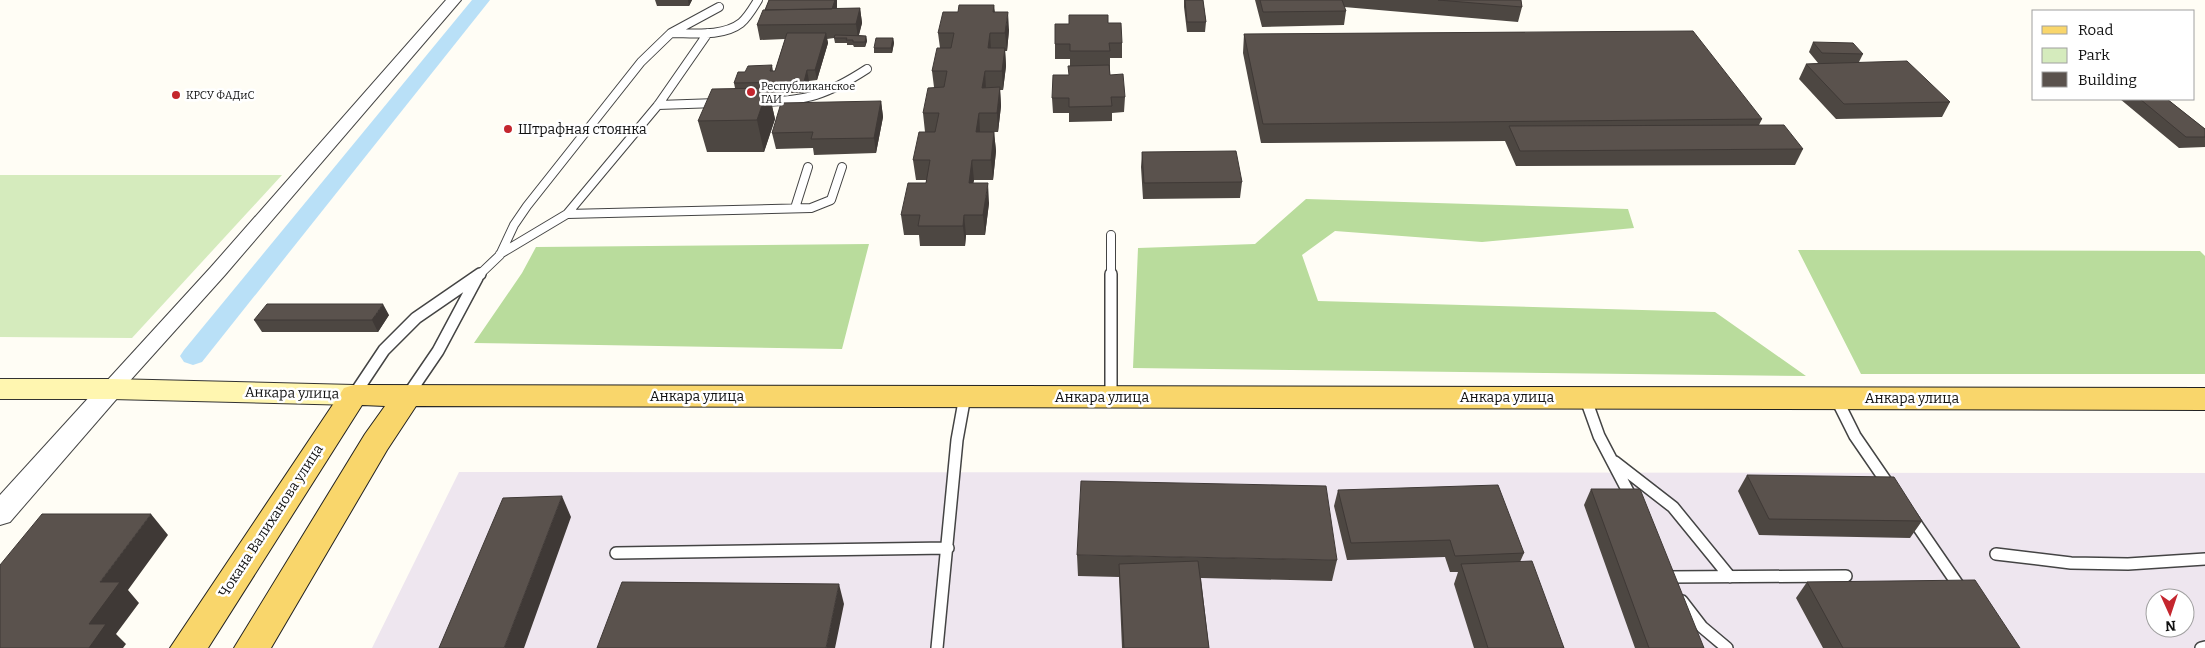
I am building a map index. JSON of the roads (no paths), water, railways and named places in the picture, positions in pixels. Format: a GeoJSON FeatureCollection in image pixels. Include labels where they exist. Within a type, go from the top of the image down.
{"type":"FeatureCollection","features":[{"type":"Feature","properties":{"kind":"main road","name":"Анкара улица"},"geometry":{"type":"LineString","coordinates":[[0,389],[111,389],[354,395],[2205,398]]}},
{"type":"Feature","properties":{"kind":"main road","name":"Чокана Валиханова улица"},"geometry":{"type":"LineString","coordinates":[[188,648],[354,395]]}},
{"type":"Feature","properties":{"kind":"main road"},"geometry":{"type":"LineString","coordinates":[[252,648],[376,442],[408,395]]}},
{"type":"Feature","properties":{"kind":"street"},"geometry":{"type":"LineString","coordinates":[[0,514],[218,271],[454,0]]}},
{"type":"Feature","properties":{"kind":"lane"},"geometry":{"type":"LineString","coordinates":[[671,32],[708,33],[742,22],[758,0]]}},
{"type":"Feature","properties":{"kind":"lane"},"geometry":{"type":"LineString","coordinates":[[500,255],[514,225],[527,206],[641,62],[671,32],[719,6]]}},
{"type":"Feature","properties":{"kind":"lane"},"geometry":{"type":"LineString","coordinates":[[354,395],[384,350],[416,318],[478,276],[500,255],[567,214],[658,105],[708,33]]}},
{"type":"Feature","properties":{"kind":"lane"},"geometry":{"type":"LineString","coordinates":[[746,103],[814,99],[834,91],[867,69]]}},
{"type":"Feature","properties":{"kind":"lane"},"geometry":{"type":"LineString","coordinates":[[658,105],[726,103]]}},
{"type":"Feature","properties":{"kind":"lane"},"geometry":{"type":"LineString","coordinates":[[794,208],[808,167]]}},
{"type":"Feature","properties":{"kind":"lane"},"geometry":{"type":"LineString","coordinates":[[567,214],[810,208],[831,200],[842,167]]}},
{"type":"Feature","properties":{"kind":"lane"},"geometry":{"type":"LineString","coordinates":[[1111,235],[1111,396]]}},
{"type":"Feature","properties":{"kind":"lane"},"geometry":{"type":"LineString","coordinates":[[408,395],[438,351],[478,276]]}},
{"type":"Feature","properties":{"kind":"lane"},"geometry":{"type":"LineString","coordinates":[[937,648],[957,440],[965,396]]}},
{"type":"Feature","properties":{"kind":"lane"},"geometry":{"type":"LineString","coordinates":[[1585,398],[1598,436],[1614,462],[1640,515]]}},
{"type":"Feature","properties":{"kind":"lane"},"geometry":{"type":"LineString","coordinates":[[1836,398],[1855,436],[1968,599]]}},
{"type":"Feature","properties":{"kind":"lane"},"geometry":{"type":"LineString","coordinates":[[1614,462],[1673,507],[1730,577]]}},
{"type":"Feature","properties":{"kind":"lane"},"geometry":{"type":"LineString","coordinates":[[616,553],[948,548]]}},
{"type":"Feature","properties":{"kind":"lane"},"geometry":{"type":"LineString","coordinates":[[1996,554],[2071,563],[2128,564],[2205,559]]}},
{"type":"Feature","properties":{"kind":"lane"},"geometry":{"type":"LineString","coordinates":[[1727,648],[1712,639],[1698,625],[1677,593],[1667,573],[1730,577],[1846,576]]}},
{"type":"Feature","properties":{"kind":"waterway"},"geometry":{"type":"LineString","coordinates":[[193,356],[481,0]]}},
{"type":"Feature","properties":{"kind":"place","name":"Республиканское ГАИ"},"geometry":{"type":"Point","coordinates":[751,92]}},
{"type":"Feature","properties":{"kind":"place","name":"КРСУ ФАДиС"},"geometry":{"type":"Point","coordinates":[176,95]}},
{"type":"Feature","properties":{"kind":"place","name":"Штрафная стоянка"},"geometry":{"type":"Point","coordinates":[508,129]}}]}
